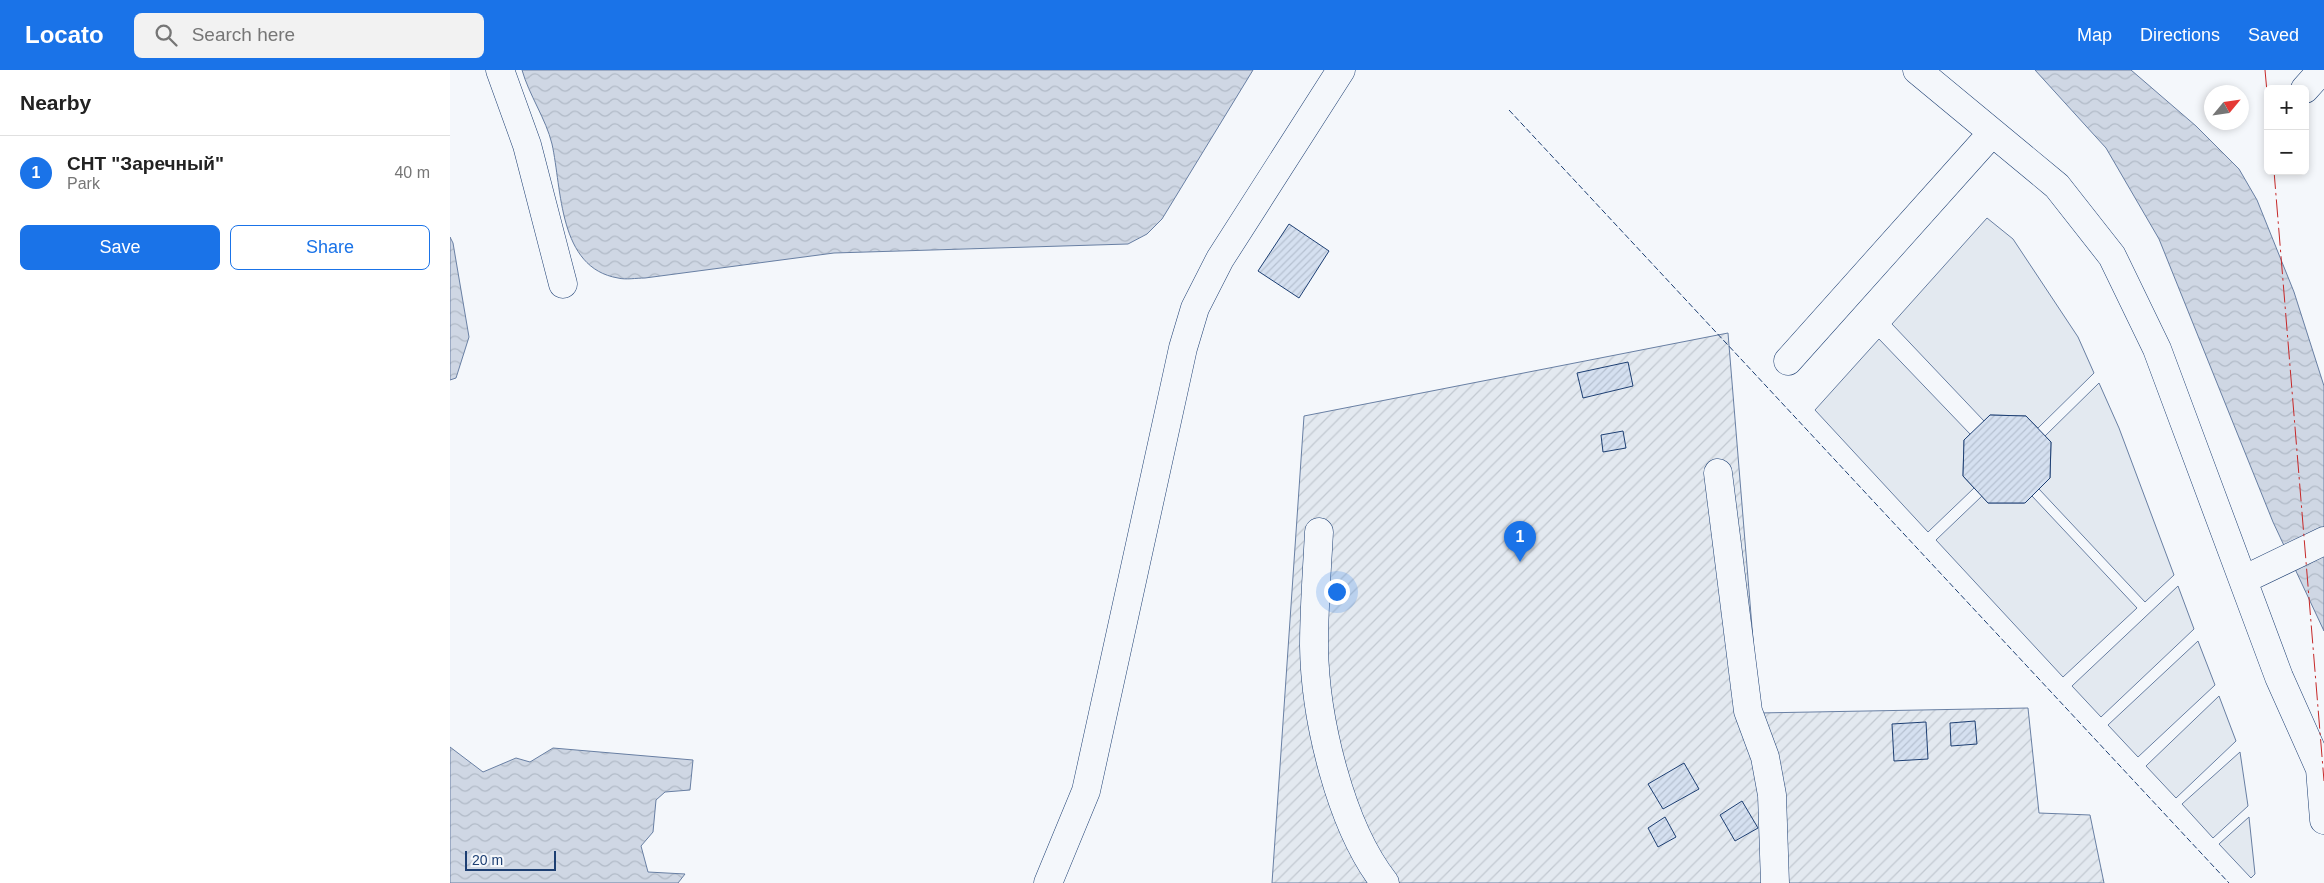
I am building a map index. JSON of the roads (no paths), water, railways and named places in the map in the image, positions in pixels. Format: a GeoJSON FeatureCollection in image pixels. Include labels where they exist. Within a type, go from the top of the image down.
{"type":"FeatureCollection","features":[{"type":"Feature","properties":{"kind":"lane"},"geometry":{"type":"LineString","coordinates":[[500,70],[527,144],[563,284]]}},
{"type":"Feature","properties":{"kind":"lane"},"geometry":{"type":"LineString","coordinates":[[1048,883],[1086,791],[1183,348],[1195,308],[1220,259],[1341,70]]}},
{"type":"Feature","properties":{"kind":"lane"},"geometry":{"type":"LineString","coordinates":[[1918,70],[2057,186],[2112,256],[2157,349],[2279,677],[2320,768],[2324,820]]}},
{"type":"Feature","properties":{"kind":"lane"},"geometry":{"type":"LineString","coordinates":[[2309,85],[2322,70]]}},
{"type":"Feature","properties":{"kind":"lane"},"geometry":{"type":"LineString","coordinates":[[1788,361],[1992,133]]}},
{"type":"Feature","properties":{"kind":"lane"},"geometry":{"type":"LineString","coordinates":[[1718,473],[1748,711],[1765,757],[1772,795],[1776,883]]}},
{"type":"Feature","properties":{"kind":"lane"},"geometry":{"type":"LineString","coordinates":[[1319,532],[1314,647],[1320,710],[1334,773],[1351,822],[1374,869],[1384,883]]}},
{"type":"Feature","properties":{"kind":"lane"},"geometry":{"type":"LineString","coordinates":[[2243,580],[2324,541]]}},
{"type":"Feature","properties":{"kind":"water"},"geometry":{"type":"Polygon","coordinates":[[[522,70],[1253,70],[1162,219],[1147,234],[1128,244],[834,253],[628,279],[618,278],[598,271],[584,259],[573,243],[561,204],[552,144],[522,70]]]}},
{"type":"Feature","properties":{"kind":"water"},"geometry":{"type":"Polygon","coordinates":[[[2035,70],[2131,70],[2196,126],[2239,169],[2257,200],[2294,292],[2324,386],[2324,631],[2273,522],[2159,239],[2106,148],[2035,70]]]}},
{"type":"Feature","properties":{"kind":"water"},"geometry":{"type":"Polygon","coordinates":[[[450,237],[453,243],[469,337],[456,378],[450,380],[450,237]]]}},
{"type":"Feature","properties":{"kind":"water"},"geometry":{"type":"Polygon","coordinates":[[[450,747],[483,772],[516,758],[530,762],[553,748],[693,760],[690,790],[665,792],[656,800],[653,832],[641,846],[648,872],[685,874],[678,883],[450,883],[450,747]]]}},
{"type":"Feature","properties":{"kind":"place","name":"СНТ \"Заречный\""},"geometry":{"type":"Point","coordinates":[1520,562]}}]}
